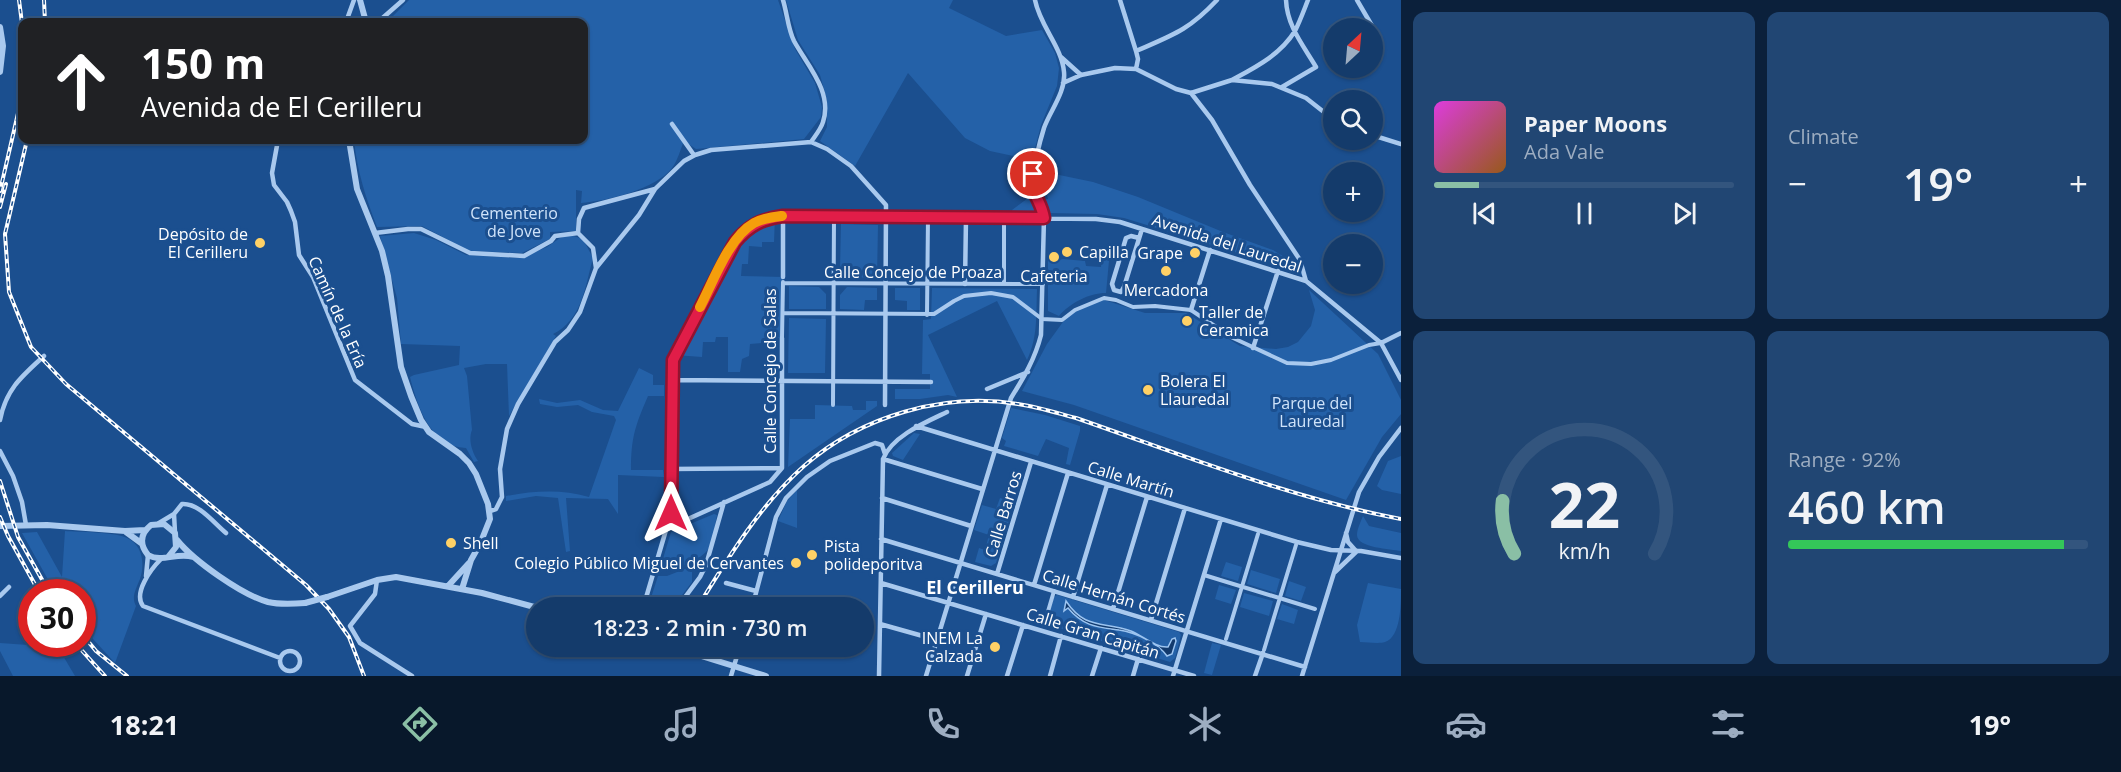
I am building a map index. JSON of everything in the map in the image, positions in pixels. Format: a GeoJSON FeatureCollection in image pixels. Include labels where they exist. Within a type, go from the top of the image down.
{"type":"FeatureCollection","features":[{"type":"Feature","properties":{"kind":"street"},"geometry":{"type":"LineString","coordinates":[[347,18],[354,0]]}},
{"type":"Feature","properties":{"kind":"street"},"geometry":{"type":"LineString","coordinates":[[360,0],[365,18]]}},
{"type":"Feature","properties":{"kind":"street"},"geometry":{"type":"LineString","coordinates":[[383,18],[403,0]]}},
{"type":"Feature","properties":{"kind":"street"},"geometry":{"type":"LineString","coordinates":[[783,0],[794,39],[810,65],[823,98],[825,110],[823,124],[811,142]]}},
{"type":"Feature","properties":{"kind":"street"},"geometry":{"type":"LineString","coordinates":[[926,676],[1011,398],[1028,372],[1037,352],[1041,335],[1044,218],[1042,208],[1031,187],[1045,127],[1064,83],[1064,72],[1059,55],[1040,20],[1035,0]]}},
{"type":"Feature","properties":{"kind":"street"},"geometry":{"type":"LineString","coordinates":[[1120,0],[1138,59],[1136,69]]}},
{"type":"Feature","properties":{"kind":"street"},"geometry":{"type":"LineString","coordinates":[[1136,51],[1187,28],[1217,0]]}},
{"type":"Feature","properties":{"kind":"street"},"geometry":{"type":"LineString","coordinates":[[1282,87],[1316,67],[1292,28],[1286,0]]}},
{"type":"Feature","properties":{"kind":"street"},"geometry":{"type":"LineString","coordinates":[[1064,83],[1081,75],[1115,68],[1136,69],[1176,89],[1191,93],[1232,80],[1272,56],[1295,31],[1308,0]]}},
{"type":"Feature","properties":{"kind":"street"},"geometry":{"type":"LineString","coordinates":[[1357,0],[1367,18]]}},
{"type":"Feature","properties":{"kind":"street"},"geometry":{"type":"LineString","coordinates":[[0,27],[3,46],[0,72]]}},
{"type":"Feature","properties":{"kind":"street"},"geometry":{"type":"LineString","coordinates":[[1059,55],[1081,75]]}},
{"type":"Feature","properties":{"kind":"street"},"geometry":{"type":"LineString","coordinates":[[1232,80],[1282,87],[1306,98],[1323,111]]}},
{"type":"Feature","properties":{"kind":"street"},"geometry":{"type":"LineString","coordinates":[[1191,93],[1212,120],[1250,185],[1300,260],[1306,281]]}},
{"type":"Feature","properties":{"kind":"street"},"geometry":{"type":"LineString","coordinates":[[672,124],[694,155]]}},
{"type":"Feature","properties":{"kind":"street"},"geometry":{"type":"LineString","coordinates":[[1383,138],[1401,144]]}},
{"type":"Feature","properties":{"kind":"street"},"geometry":{"type":"LineString","coordinates":[[490,511],[496,509],[502,497],[500,469],[507,429],[518,404],[555,342],[568,330],[580,312],[596,268],[639,215],[655,189],[684,161],[711,150],[811,142],[827,149],[851,166],[886,205],[885,405]]}},
{"type":"Feature","properties":{"kind":"street","name":"Camín de la Ería"},"geometry":{"type":"LineString","coordinates":[[277,144],[272,173],[274,185],[291,211],[295,222],[299,255],[313,277],[355,380],[412,424],[426,427]]}},
{"type":"Feature","properties":{"kind":"street"},"geometry":{"type":"LineString","coordinates":[[350,144],[357,189],[375,233],[388,276],[401,367],[421,420],[434,436],[460,453],[469,463],[476,474],[490,511],[486,529],[471,560],[462,589]]}},
{"type":"Feature","properties":{"kind":"street"},"geometry":{"type":"LineString","coordinates":[[596,268],[593,248],[578,233],[579,219],[584,208],[655,189]]}},
{"type":"Feature","properties":{"kind":"street","name":"Avenida del Lauredal"},"geometry":{"type":"LineString","coordinates":[[646,597],[671,513],[673,360],[735,242],[754,223],[768,218],[783,216],[1044,218],[1120,222],[1306,281],[1381,343]]}},
{"type":"Feature","properties":{"kind":"street","name":"Calle Concejo de Salas"},"geometry":{"type":"LineString","coordinates":[[668,528],[770,482],[782,468],[783,216]]}},
{"type":"Feature","properties":{"kind":"street"},"geometry":{"type":"LineString","coordinates":[[833,405],[834,217]]}},
{"type":"Feature","properties":{"kind":"street"},"geometry":{"type":"LineString","coordinates":[[927,315],[928,218]]}},
{"type":"Feature","properties":{"kind":"street"},"geometry":{"type":"LineString","coordinates":[[966,218],[965,284],[975,294]]}},
{"type":"Feature","properties":{"kind":"street"},"geometry":{"type":"LineString","coordinates":[[1004,218],[1006,295]]}},
{"type":"Feature","properties":{"kind":"street"},"geometry":{"type":"LineString","coordinates":[[375,233],[408,228],[421,229],[470,253],[524,255],[555,236],[578,233]]}},
{"type":"Feature","properties":{"kind":"street"},"geometry":{"type":"LineString","coordinates":[[1116,300],[1119,291],[1121,292],[1124,287],[1142,229]]}},
{"type":"Feature","properties":{"kind":"street"},"geometry":{"type":"LineString","coordinates":[[1119,291],[1114,290],[1112,284],[1126,238],[1131,236],[1139,238]]}},
{"type":"Feature","properties":{"kind":"street"},"geometry":{"type":"LineString","coordinates":[[1191,310],[1210,250]]}},
{"type":"Feature","properties":{"kind":"street"},"geometry":{"type":"LineString","coordinates":[[1253,348],[1278,271]]}},
{"type":"Feature","properties":{"kind":"street","name":"Calle Concejo de Proaza"},"geometry":{"type":"LineString","coordinates":[[783,280],[834,283],[1042,285]]}},
{"type":"Feature","properties":{"kind":"street"},"geometry":{"type":"LineString","coordinates":[[783,313],[927,315],[934,314],[954,301],[975,294],[991,293],[1006,295],[1018,301],[1042,320],[1062,320],[1090,302],[1104,298],[1133,307],[1155,306],[1191,310],[1222,333],[1253,348],[1287,363],[1311,364],[1331,360],[1369,345],[1381,343],[1401,333]]}},
{"type":"Feature","properties":{"kind":"street"},"geometry":{"type":"LineString","coordinates":[[1381,343],[1401,380]]}},
{"type":"Feature","properties":{"kind":"street"},"geometry":{"type":"LineString","coordinates":[[0,420],[7,396],[25,372],[44,356]]}},
{"type":"Feature","properties":{"kind":"street"},"geometry":{"type":"LineString","coordinates":[[987,389],[1028,372]]}},
{"type":"Feature","properties":{"kind":"street"},"geometry":{"type":"LineString","coordinates":[[672,380],[930,382]]}},
{"type":"Feature","properties":{"kind":"street"},"geometry":{"type":"LineString","coordinates":[[884,457],[916,426],[947,412]]}},
{"type":"Feature","properties":{"kind":"street","name":"Calle Martín"},"geometry":{"type":"LineString","coordinates":[[916,426],[1297,542],[1340,551],[1357,551],[1401,558]]}},
{"type":"Feature","properties":{"kind":"street"},"geometry":{"type":"LineString","coordinates":[[1302,676],[1359,492],[1370,471],[1401,428]]}},
{"type":"Feature","properties":{"kind":"street"},"geometry":{"type":"LineString","coordinates":[[755,597],[776,517],[786,498],[807,477],[830,461],[875,443],[882,445],[884,457],[879,676]]}},
{"type":"Feature","properties":{"kind":"street"},"geometry":{"type":"LineString","coordinates":[[0,451],[14,476],[26,525]]}},
{"type":"Feature","properties":{"kind":"street"},"geometry":{"type":"LineString","coordinates":[[884,457],[982,489]]}},
{"type":"Feature","properties":{"kind":"street","name":"Calle Barros"},"geometry":{"type":"LineString","coordinates":[[997,574],[1031,462]]}},
{"type":"Feature","properties":{"kind":"street"},"geometry":{"type":"LineString","coordinates":[[765,468],[769,472],[770,482]]}},
{"type":"Feature","properties":{"kind":"street"},"geometry":{"type":"LineString","coordinates":[[671,469],[782,468]]}},
{"type":"Feature","properties":{"kind":"street"},"geometry":{"type":"LineString","coordinates":[[1034,585],[1068,473]]}},
{"type":"Feature","properties":{"kind":"street"},"geometry":{"type":"LineString","coordinates":[[1073,597],[1107,485]]}},
{"type":"Feature","properties":{"kind":"street"},"geometry":{"type":"LineString","coordinates":[[1113,609],[1147,497]]}},
{"type":"Feature","properties":{"kind":"street"},"geometry":{"type":"LineString","coordinates":[[882,498],[971,526]]}},
{"type":"Feature","properties":{"kind":"street"},"geometry":{"type":"LineString","coordinates":[[685,597],[706,565],[724,501]]}},
{"type":"Feature","properties":{"kind":"street"},"geometry":{"type":"LineString","coordinates":[[0,526],[145,530],[174,514],[182,504],[189,503],[226,533]]}},
{"type":"Feature","properties":{"kind":"street"},"geometry":{"type":"LineString","coordinates":[[1151,620],[1185,508]]}},
{"type":"Feature","properties":{"kind":"street"},"geometry":{"type":"LineString","coordinates":[[671,513],[686,520]]}},
{"type":"Feature","properties":{"kind":"street"},"geometry":{"type":"LineString","coordinates":[[146,577],[151,569],[173,553],[176,536],[174,514]]}},
{"type":"Feature","properties":{"kind":"street"},"geometry":{"type":"LineString","coordinates":[[1174,673],[1221,519]]}},
{"type":"Feature","properties":{"kind":"street"},"geometry":{"type":"LineString","coordinates":[[158,524],[171,527],[194,558]]}},
{"type":"Feature","properties":{"kind":"street"},"geometry":{"type":"LineString","coordinates":[[141,543],[145,530]]}},
{"type":"Feature","properties":{"kind":"street"},"geometry":{"type":"LineString","coordinates":[[125,531],[141,543],[148,555],[146,577],[140,598],[140,603],[147,609],[280,658]]}},
{"type":"Feature","properties":{"kind":"street"},"geometry":{"type":"LineString","coordinates":[[1334,573],[1357,551],[1348,542],[1346,533]]}},
{"type":"Feature","properties":{"kind":"street"},"geometry":{"type":"LineString","coordinates":[[1226,639],[1258,534]]}},
{"type":"Feature","properties":{"kind":"street","name":"Calle Hernán Cortés"},"geometry":{"type":"LineString","coordinates":[[881,539],[1305,666]]}},
{"type":"Feature","properties":{"kind":"street"},"geometry":{"type":"LineString","coordinates":[[1255,676],[1296,545]]}},
{"type":"Feature","properties":{"kind":"street"},"geometry":{"type":"LineString","coordinates":[[148,555],[164,558],[186,555],[194,558],[243,592],[258,599],[282,604],[305,603],[376,580],[396,577],[462,589],[526,605]]}},
{"type":"Feature","properties":{"kind":"street"},"geometry":{"type":"LineString","coordinates":[[448,586],[471,560]]}},
{"type":"Feature","properties":{"kind":"street"},"geometry":{"type":"LineString","coordinates":[[1204,575],[1315,609]]}},
{"type":"Feature","properties":{"kind":"street"},"geometry":{"type":"LineString","coordinates":[[376,580],[375,594],[350,626],[360,643],[412,676]]}},
{"type":"Feature","properties":{"kind":"street"},"geometry":{"type":"LineString","coordinates":[[726,582],[756,591]]}},
{"type":"Feature","properties":{"kind":"street","name":"Calle Gran Capitán"},"geometry":{"type":"LineString","coordinates":[[881,583],[1138,659],[1174,673],[1194,676]]}},
{"type":"Feature","properties":{"kind":"street"},"geometry":{"type":"LineString","coordinates":[[0,596],[9,587]]}},
{"type":"Feature","properties":{"kind":"street"},"geometry":{"type":"LineString","coordinates":[[1044,625],[1054,591]]}},
{"type":"Feature","properties":{"kind":"street"},"geometry":{"type":"LineString","coordinates":[[967,676],[986,614]]}},
{"type":"Feature","properties":{"kind":"street"},"geometry":{"type":"LineString","coordinates":[[880,624],[937,640]]}},
{"type":"Feature","properties":{"kind":"street"},"geometry":{"type":"LineString","coordinates":[[1007,676],[1023,625]]}},
{"type":"Feature","properties":{"kind":"street"},"geometry":{"type":"LineString","coordinates":[[1050,676],[1061,636]]}},
{"type":"Feature","properties":{"kind":"street"},"geometry":{"type":"LineString","coordinates":[[1092,676],[1101,648]]}},
{"type":"Feature","properties":{"kind":"street"},"geometry":{"type":"LineString","coordinates":[[293,651],[300,658],[300,665],[288,672],[281,668],[280,658],[284,652],[293,651]]}},
{"type":"Feature","properties":{"kind":"street"},"geometry":{"type":"LineString","coordinates":[[705,657],[766,676]]}},
{"type":"Feature","properties":{"kind":"street"},"geometry":{"type":"LineString","coordinates":[[731,676],[737,657]]}},
{"type":"Feature","properties":{"kind":"street"},"geometry":{"type":"LineString","coordinates":[[1133,676],[1138,659]]}},
{"type":"Feature","properties":{"kind":"green space","name":"Cementerio de Jove"},"geometry":{"type":"Polygon","coordinates":[[[409,0],[778,0],[795,49],[815,83],[822,107],[821,117],[804,139],[696,149],[684,141],[672,168],[655,182],[643,188],[617,197],[581,203],[582,191],[576,190],[576,231],[550,232],[550,239],[522,253],[469,251],[422,226],[377,227],[362,184],[355,144],[588,144],[588,18],[391,18],[409,0]]]}},
{"type":"Feature","properties":{"kind":"green space"},"geometry":{"type":"Polygon","coordinates":[[[786,0],[953,0],[949,8],[1006,36],[1042,30],[1055,53],[1059,68],[1057,86],[1041,125],[1032,160],[990,151],[965,138],[908,73],[855,166],[820,141],[827,127],[827,100],[820,75],[798,40],[786,0]]]}},
{"type":"Feature","properties":{"kind":"green space"},"geometry":{"type":"Polygon","coordinates":[[[1040,171],[1093,182],[1138,197],[1273,250],[1302,268],[1304,276],[1290,269],[1124,218],[1097,214],[1049,213],[1044,200],[1048,199],[1040,171]]]}},
{"type":"Feature","properties":{"kind":"green space"},"geometry":{"type":"Polygon","coordinates":[[[1028,198],[1032,199],[1037,209],[1035,213],[1013,213],[1012,210],[1028,198]]]}},
{"type":"Feature","properties":{"kind":"green space"},"geometry":{"type":"Polygon","coordinates":[[[775,217],[774,242],[762,242],[762,247],[749,246],[748,264],[742,264],[741,276],[783,277],[782,338],[763,338],[762,343],[750,344],[749,356],[742,359],[740,372],[728,372],[728,337],[716,337],[715,342],[703,342],[702,357],[675,355],[734,242],[754,223],[775,217]]]}},
{"type":"Feature","properties":{"kind":"green space"},"geometry":{"type":"Polygon","coordinates":[[[841,224],[878,225],[877,278],[847,277],[840,270],[841,224]]]}},
{"type":"Feature","properties":{"kind":"green space"},"geometry":{"type":"Polygon","coordinates":[[[414,233],[436,240],[466,255],[519,258],[570,235],[583,239],[593,258],[581,302],[563,328],[553,334],[556,336],[509,416],[507,364],[486,364],[464,368],[467,376],[472,450],[478,461],[474,462],[466,448],[454,446],[434,432],[421,412],[413,388],[410,377],[414,375],[459,365],[460,346],[401,344],[397,298],[380,236],[414,233]]]}},
{"type":"Feature","properties":{"kind":"green space"},"geometry":{"type":"Polygon","coordinates":[[[1103,249],[1110,250],[1106,293],[1080,300],[1059,316],[1048,311],[1048,258],[1051,262],[1063,259],[1085,261],[1086,266],[1101,267],[1103,249]]]}},
{"type":"Feature","properties":{"kind":"green space"},"geometry":{"type":"Polygon","coordinates":[[[789,286],[819,287],[826,294],[826,309],[789,309],[789,286]]]}},
{"type":"Feature","properties":{"kind":"green space"},"geometry":{"type":"Polygon","coordinates":[[[847,287],[877,288],[877,300],[865,300],[864,310],[840,309],[840,295],[847,287]]]}},
{"type":"Feature","properties":{"kind":"green space"},"geometry":{"type":"Polygon","coordinates":[[[895,288],[920,288],[920,310],[907,310],[907,301],[895,300],[895,288]]]}},
{"type":"Feature","properties":{"kind":"green space"},"geometry":{"type":"Polygon","coordinates":[[[932,288],[1037,289],[1035,334],[1027,360],[997,301],[928,335],[957,397],[948,395],[920,399],[895,399],[895,389],[930,389],[930,374],[922,374],[923,320],[931,319],[932,288]]]}},
{"type":"Feature","properties":{"kind":"green space","name":"Parque del Lauredal"},"geometry":{"type":"Polygon","coordinates":[[[1309,290],[1378,354],[1401,400],[1401,414],[1382,437],[1346,500],[1074,405],[1022,391],[1047,344],[1068,315],[1101,299],[1145,313],[1186,313],[1240,346],[1276,349],[1298,342],[1311,326],[1315,310],[1309,290]]]}},
{"type":"Feature","properties":{"kind":"green space"},"geometry":{"type":"Polygon","coordinates":[[[789,318],[826,319],[825,373],[788,373],[789,318]]]}},
{"type":"Feature","properties":{"kind":"green space"},"geometry":{"type":"Polygon","coordinates":[[[639,368],[653,375],[653,385],[664,385],[664,396],[648,396],[635,432],[631,470],[663,470],[664,477],[618,475],[618,514],[608,499],[566,498],[570,551],[566,552],[558,498],[536,496],[506,501],[506,496],[547,492],[589,497],[616,420],[614,416],[592,412],[578,405],[557,407],[540,404],[539,399],[557,403],[580,400],[603,410],[618,411],[639,368]]]}},
{"type":"Feature","properties":{"kind":"green space"},"geometry":{"type":"Polygon","coordinates":[[[866,401],[877,401],[877,406],[788,467],[790,419],[815,419],[815,405],[852,406],[853,410],[866,410],[866,401]]]}},
{"type":"Feature","properties":{"kind":"green space"},"geometry":{"type":"Polygon","coordinates":[[[1011,408],[1045,415],[1080,426],[1070,465],[1066,464],[1069,448],[1046,439],[1038,456],[1004,446],[1006,441],[1002,438],[1011,408]]]}},
{"type":"Feature","properties":{"kind":"green space"},"geometry":{"type":"Polygon","coordinates":[[[914,433],[920,434],[903,460],[893,456],[892,453],[914,433]]]}},
{"type":"Feature","properties":{"kind":"green space"},"geometry":{"type":"Polygon","coordinates":[[[1401,456],[1401,494],[1382,490],[1377,486],[1388,461],[1401,456]]]}},
{"type":"Feature","properties":{"kind":"green space"},"geometry":{"type":"Polygon","coordinates":[[[797,490],[797,528],[778,521],[787,501],[797,490]]]}},
{"type":"Feature","properties":{"kind":"green space"},"geometry":{"type":"Polygon","coordinates":[[[1000,498],[1010,501],[1007,512],[1011,514],[996,563],[991,566],[975,562],[979,548],[985,550],[989,535],[974,530],[982,505],[996,509],[1000,498]]]}},
{"type":"Feature","properties":{"kind":"green space"},"geometry":{"type":"Polygon","coordinates":[[[714,514],[717,515],[709,548],[700,557],[687,564],[659,572],[671,532],[714,514]]]}},
{"type":"Feature","properties":{"kind":"green space"},"geometry":{"type":"Polygon","coordinates":[[[1363,516],[1369,526],[1401,533],[1401,551],[1362,543],[1357,533],[1363,516]]]}},
{"type":"Feature","properties":{"kind":"green space"},"geometry":{"type":"Polygon","coordinates":[[[65,531],[122,536],[136,545],[141,556],[142,568],[134,596],[136,606],[115,663],[96,642],[96,579],[48,579],[22,533],[37,532],[62,577],[65,531]]]}},
{"type":"Feature","properties":{"kind":"green space"},"geometry":{"type":"Polygon","coordinates":[[[1226,562],[1242,567],[1238,581],[1221,576],[1226,562]]]}},
{"type":"Feature","properties":{"kind":"green space"},"geometry":{"type":"Polygon","coordinates":[[[695,565],[692,582],[681,597],[651,597],[658,576],[667,576],[695,565]]]}},
{"type":"Feature","properties":{"kind":"green space"},"geometry":{"type":"Polygon","coordinates":[[[1251,570],[1280,579],[1276,593],[1247,584],[1251,570]]]}},
{"type":"Feature","properties":{"kind":"green space"},"geometry":{"type":"Polygon","coordinates":[[[1289,581],[1306,587],[1301,601],[1285,596],[1289,581]]]}},
{"type":"Feature","properties":{"kind":"green space"},"geometry":{"type":"Polygon","coordinates":[[[1368,583],[1401,589],[1397,627],[1390,639],[1385,642],[1360,642],[1357,625],[1368,583]]]}},
{"type":"Feature","properties":{"kind":"green space"},"geometry":{"type":"Polygon","coordinates":[[[1219,585],[1236,590],[1231,604],[1215,599],[1219,585]]]}},
{"type":"Feature","properties":{"kind":"green space"},"geometry":{"type":"Polygon","coordinates":[[[1244,593],[1273,601],[1269,616],[1240,607],[1244,593]]]}},
{"type":"Feature","properties":{"kind":"green space"},"geometry":{"type":"Polygon","coordinates":[[[1057,595],[1179,632],[1181,635],[1175,658],[1170,662],[1052,626],[1047,620],[1054,597],[1057,595]]]}},
{"type":"Feature","properties":{"kind":"green space"},"geometry":{"type":"Polygon","coordinates":[[[1282,604],[1298,610],[1294,624],[1277,619],[1282,604]]]}},
{"type":"Feature","properties":{"kind":"green space"},"geometry":{"type":"Polygon","coordinates":[[[0,643],[18,644],[18,657],[64,657],[75,676],[13,676],[0,651],[0,643]]]}},
{"type":"Feature","properties":{"kind":"green space"},"geometry":{"type":"Polygon","coordinates":[[[1212,643],[1221,645],[1212,675],[1204,673],[1212,643]]]}},
{"type":"Feature","properties":{"kind":"shaded area"},"geometry":{"type":"Polygon","coordinates":[[[1066,601],[1080,617],[1088,621],[1131,631],[1146,639],[1126,631],[1086,623],[1068,608],[1064,611],[1066,601]]]}},
{"type":"Feature","properties":{"kind":"shaded area"},"geometry":{"type":"Polygon","coordinates":[[[1175,638],[1176,641],[1172,654],[1167,656],[1149,641],[1168,647],[1172,639],[1175,638]]]}},
{"type":"Feature","properties":{"kind":"railway"},"geometry":{"type":"LineString","coordinates":[[19,0],[21,18]]}},
{"type":"Feature","properties":{"kind":"railway"},"geometry":{"type":"LineString","coordinates":[[44,0],[45,18]]}},
{"type":"Feature","properties":{"kind":"railway"},"geometry":{"type":"LineString","coordinates":[[0,191],[18,113]]}},
{"type":"Feature","properties":{"kind":"railway"},"geometry":{"type":"LineString","coordinates":[[26,144],[5,234],[9,292],[31,347],[66,384],[306,585],[329,609],[349,637],[364,676]]}},
{"type":"Feature","properties":{"kind":"railway"},"geometry":{"type":"LineString","coordinates":[[0,207],[6,184]]}},
{"type":"Feature","properties":{"kind":"railway"},"geometry":{"type":"LineString","coordinates":[[704,597],[759,515],[804,466],[827,448],[877,421],[933,405],[990,401],[1040,408],[1076,418],[1278,488],[1318,500],[1401,519]]}},
{"type":"Feature","properties":{"kind":"railway"},"geometry":{"type":"LineString","coordinates":[[0,481],[18,537],[42,579]]}},
{"type":"Feature","properties":{"kind":"railway"},"geometry":{"type":"LineString","coordinates":[[0,517],[32,579]]}},
{"type":"Feature","properties":{"kind":"railway"},"geometry":{"type":"LineString","coordinates":[[96,651],[127,676]]}},
{"type":"Feature","properties":{"kind":"railway"},"geometry":{"type":"LineString","coordinates":[[88,657],[105,676]]}},
{"type":"Feature","properties":{"kind":"slow traffic"},"geometry":{"type":"LineString","coordinates":[[700,307],[735,242],[743,232],[754,223],[782,216]]}},
{"type":"Feature","properties":{"kind":"place","name":"Depósito de El Cerilleru"},"geometry":{"type":"Point","coordinates":[260,243]}},
{"type":"Feature","properties":{"kind":"place","name":"Capilla"},"geometry":{"type":"Point","coordinates":[1067,252]}},
{"type":"Feature","properties":{"kind":"place","name":"Grape"},"geometry":{"type":"Point","coordinates":[1195,253]}},
{"type":"Feature","properties":{"kind":"place","name":"Cafeteria"},"geometry":{"type":"Point","coordinates":[1054,257]}},
{"type":"Feature","properties":{"kind":"place","name":"Mercadona"},"geometry":{"type":"Point","coordinates":[1166,271]}},
{"type":"Feature","properties":{"kind":"place","name":"Taller de Ceramica"},"geometry":{"type":"Point","coordinates":[1187,321]}},
{"type":"Feature","properties":{"kind":"place","name":"Bolera El Llauredal"},"geometry":{"type":"Point","coordinates":[1148,390]}},
{"type":"Feature","properties":{"kind":"place","name":"Shell"},"geometry":{"type":"Point","coordinates":[451,543]}},
{"type":"Feature","properties":{"kind":"place","name":"Pista polideporitva"},"geometry":{"type":"Point","coordinates":[812,555]}},
{"type":"Feature","properties":{"kind":"place","name":"Colegio Público Miguel de Cervantes"},"geometry":{"type":"Point","coordinates":[796,563]}},
{"type":"Feature","properties":{"kind":"place","name":"INEM La Calzada"},"geometry":{"type":"Point","coordinates":[995,647]}},
{"type":"Feature","properties":{"kind":"district","name":"El Cerilleru"},"geometry":{"type":"Point","coordinates":[975,588]}},
{"type":"Feature","properties":{"kind":"route"},"geometry":{"type":"LineString","coordinates":[[671,513],[673,360],[735,242],[743,232],[754,223],[783,216],[1044,218],[1042,208],[1031,187],[1033,174]]}}]}
